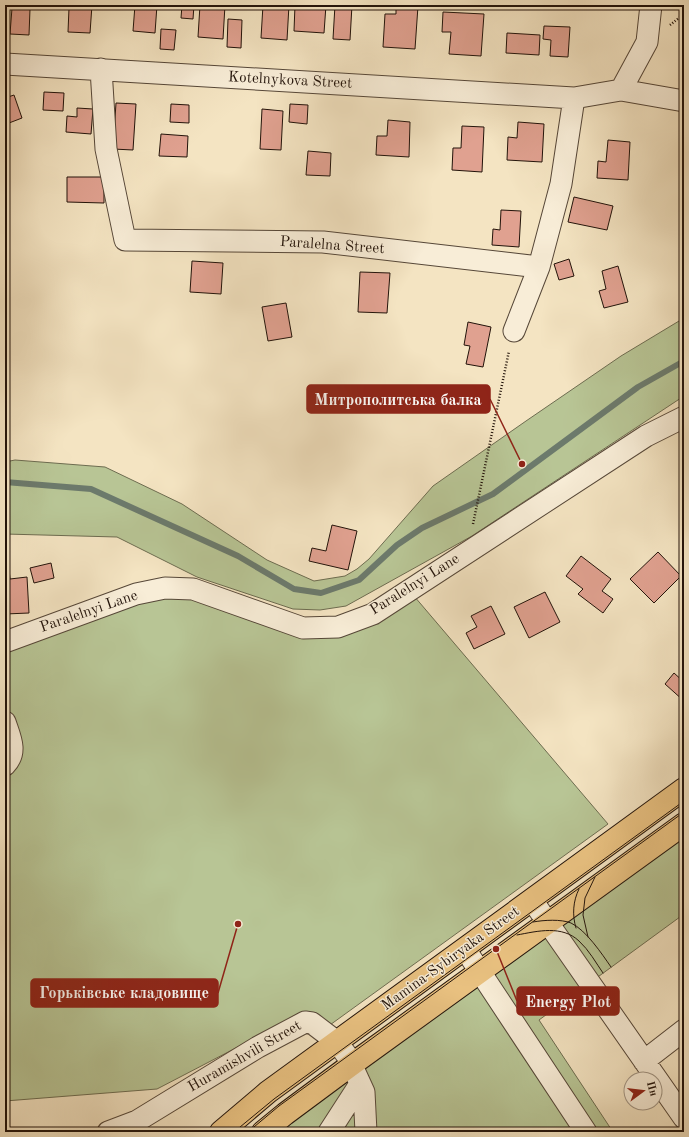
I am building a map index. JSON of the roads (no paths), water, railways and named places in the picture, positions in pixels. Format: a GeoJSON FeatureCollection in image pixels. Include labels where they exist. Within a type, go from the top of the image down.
{"type":"FeatureCollection","features":[{"type":"Feature","properties":{"kind":"main road","name":"Mamina-Sybiryaka Street"},"geometry":{"type":"LineString","coordinates":[[221,1132],[268,1092],[684,789]]}},
{"type":"Feature","properties":{"kind":"main road","name":"Mamina-Sybiryaka Street"},"geometry":{"type":"LineString","coordinates":[[263,1132],[351,1065],[684,824]]}},
{"type":"Feature","properties":{"kind":"street"},"geometry":{"type":"LineString","coordinates":[[621,90],[647,42],[651,5]]}},
{"type":"Feature","properties":{"kind":"street","name":"Kotelnykova Street"},"geometry":{"type":"LineString","coordinates":[[5,64],[574,98],[621,90],[684,101]]}},
{"type":"Feature","properties":{"kind":"street","name":"Paralelna Street"},"geometry":{"type":"LineString","coordinates":[[101,70],[106,149],[125,240],[323,242],[539,267]]}},
{"type":"Feature","properties":{"kind":"street"},"geometry":{"type":"LineString","coordinates":[[514,330],[539,267],[561,184],[574,98]]}},
{"type":"Feature","properties":{"kind":"street","name":"Paralelnyi Lane"},"geometry":{"type":"LineString","coordinates":[[5,642],[136,594],[165,588],[193,589],[303,628],[338,627],[372,614],[646,436],[684,417]]}},
{"type":"Feature","properties":{"kind":"street"},"geometry":{"type":"LineString","coordinates":[[5,722],[11,738],[13,751],[5,765]]}},
{"type":"Feature","properties":{"kind":"street"},"geometry":{"type":"LineString","coordinates":[[532,900],[684,1118]]}},
{"type":"Feature","properties":{"kind":"street"},"geometry":{"type":"LineString","coordinates":[[464,949],[586,1132]]}},
{"type":"Feature","properties":{"kind":"street","name":"Huramishvili Street"},"geometry":{"type":"LineString","coordinates":[[108,1132],[136,1121],[258,1047],[305,1022],[312,1023],[337,1042],[348,1056],[364,1092],[366,1132]]}},
{"type":"Feature","properties":{"kind":"street"},"geometry":{"type":"LineString","coordinates":[[644,1061],[684,1030]]}},
{"type":"Feature","properties":{"kind":"street"},"geometry":{"type":"LineString","coordinates":[[329,1132],[360,1084]]}},
{"type":"Feature","properties":{"kind":"waterway"},"geometry":{"type":"LineString","coordinates":[[5,482],[91,489],[238,556],[294,589],[321,593],[359,580],[397,545],[422,528],[493,494],[638,387],[684,361]]}},
{"type":"Feature","properties":{"kind":"tram line"},"geometry":{"type":"LineString","coordinates":[[234,1132],[274,1099],[684,801]]}},
{"type":"Feature","properties":{"kind":"tram line"},"geometry":{"type":"LineString","coordinates":[[248,1132],[279,1106],[684,812]]}},
{"type":"Feature","properties":{"kind":"tram line"},"geometry":{"type":"LineString","coordinates":[[588,937],[583,915],[585,898],[595,877]]}},
{"type":"Feature","properties":{"kind":"tram line"},"geometry":{"type":"LineString","coordinates":[[576,928],[574,908],[575,898],[579,889]]}},
{"type":"Feature","properties":{"kind":"tram line"},"geometry":{"type":"LineString","coordinates":[[533,922],[552,920],[571,923],[577,926],[598,949],[611,967]]}},
{"type":"Feature","properties":{"kind":"tram line"},"geometry":{"type":"LineString","coordinates":[[517,935],[550,930],[572,936],[589,952],[603,973]]}},
{"type":"Feature","properties":{"kind":"place","name":"Митрополитська балка"},"geometry":{"type":"Point","coordinates":[522,464]}},
{"type":"Feature","properties":{"kind":"place","name":"Горьківське кладовище"},"geometry":{"type":"Point","coordinates":[238,924]}},
{"type":"Feature","properties":{"kind":"place","name":"Energy Plot"},"geometry":{"type":"Point","coordinates":[496,949]}}]}
